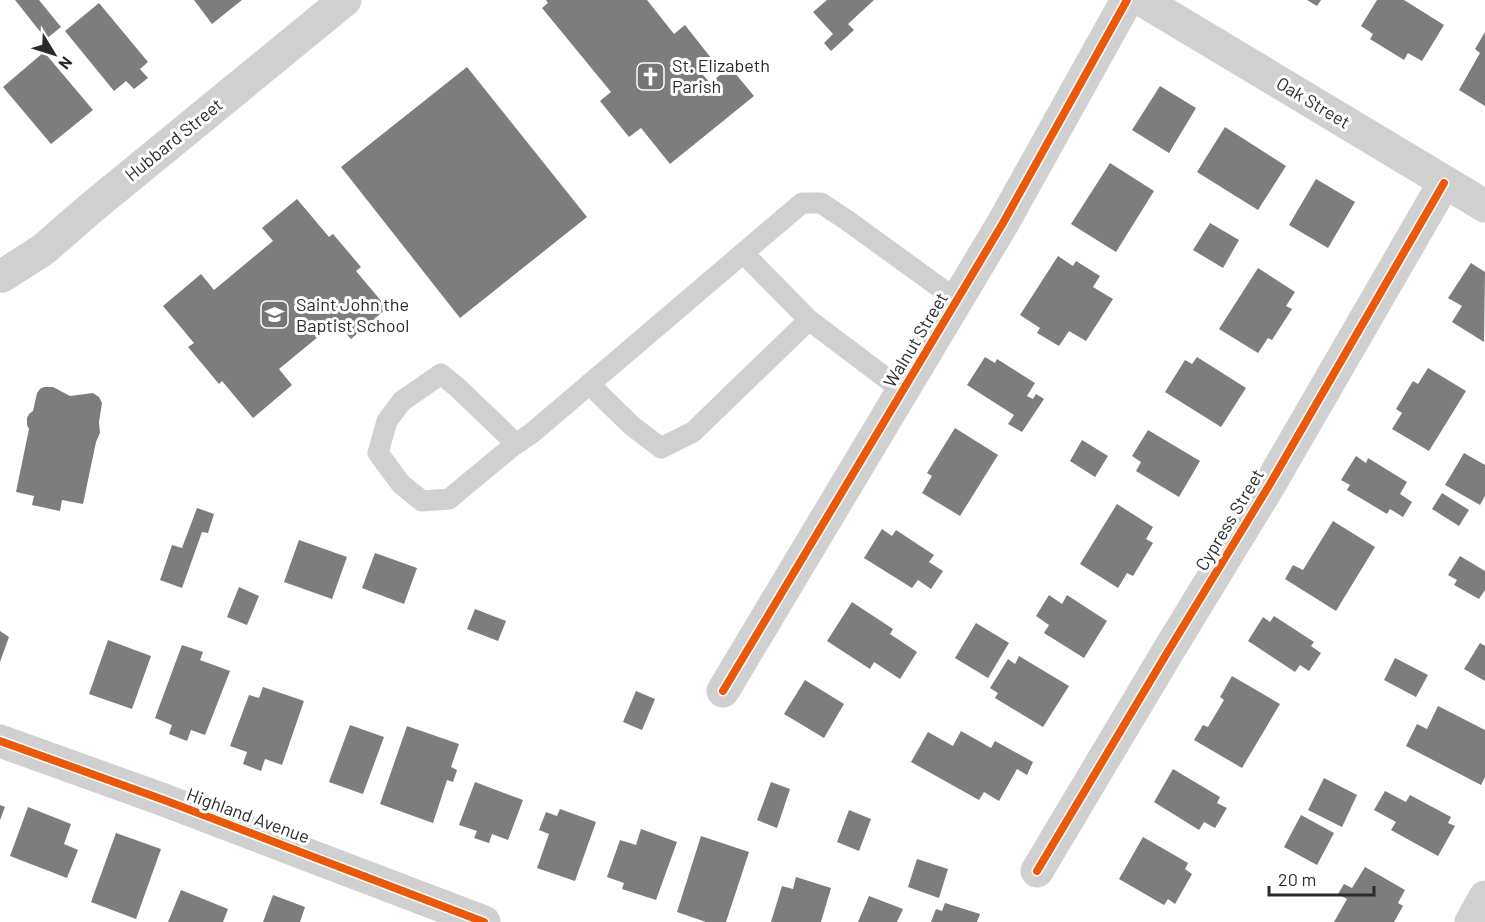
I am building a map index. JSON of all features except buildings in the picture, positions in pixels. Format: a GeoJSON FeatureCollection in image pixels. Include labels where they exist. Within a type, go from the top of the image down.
{"type":"FeatureCollection","features":[{"type":"Feature","properties":{"kind":"street","name":"Hubbard Street"},"geometry":{"type":"LineString","coordinates":[[0,275],[2,276],[44,249],[345,0]]}},
{"type":"Feature","properties":{"kind":"street","name":"Walnut Street"},"geometry":{"type":"LineString","coordinates":[[723,691],[1003,223],[1127,0]]}},
{"type":"Feature","properties":{"kind":"street","name":"Oak Street"},"geometry":{"type":"LineString","coordinates":[[1142,0],[1485,206]]}},
{"type":"Feature","properties":{"kind":"street","name":"Cypress Street"},"geometry":{"type":"LineString","coordinates":[[1037,871],[1270,484],[1444,183]]}},
{"type":"Feature","properties":{"kind":"street","name":"Highland Avenue"},"geometry":{"type":"LineString","coordinates":[[0,741],[484,922]]}},
{"type":"Feature","properties":{"kind":"street"},"geometry":{"type":"LineString","coordinates":[[1471,922],[1485,897]]}},
{"type":"Feature","properties":{"kind":"lane"},"geometry":{"type":"LineString","coordinates":[[513,446],[508,436],[441,374],[402,401],[387,421],[378,453],[401,484],[422,501],[449,499],[532,433],[802,202],[821,203],[957,300]]}},
{"type":"Feature","properties":{"kind":"lane"},"geometry":{"type":"LineString","coordinates":[[744,253],[808,320],[903,391]]}},
{"type":"Feature","properties":{"kind":"lane"},"geometry":{"type":"LineString","coordinates":[[589,384],[631,425],[661,448],[693,432],[808,320]]}},
{"type":"Feature","properties":{"kind":"cycle path"},"geometry":{"type":"LineString","coordinates":[[723,691],[1003,223],[1127,0]]}},
{"type":"Feature","properties":{"kind":"cycle path"},"geometry":{"type":"LineString","coordinates":[[1037,871],[1270,484],[1444,183]]}},
{"type":"Feature","properties":{"kind":"cycle path"},"geometry":{"type":"LineString","coordinates":[[0,741],[164,800],[484,922]]}},
{"type":"Feature","properties":{"kind":"place","name":"St. Elizabeth Parish"},"geometry":{"type":"Point","coordinates":[651,76]}},
{"type":"Feature","properties":{"kind":"place","name":"Saint John the Baptist School"},"geometry":{"type":"Point","coordinates":[275,315]}}]}
